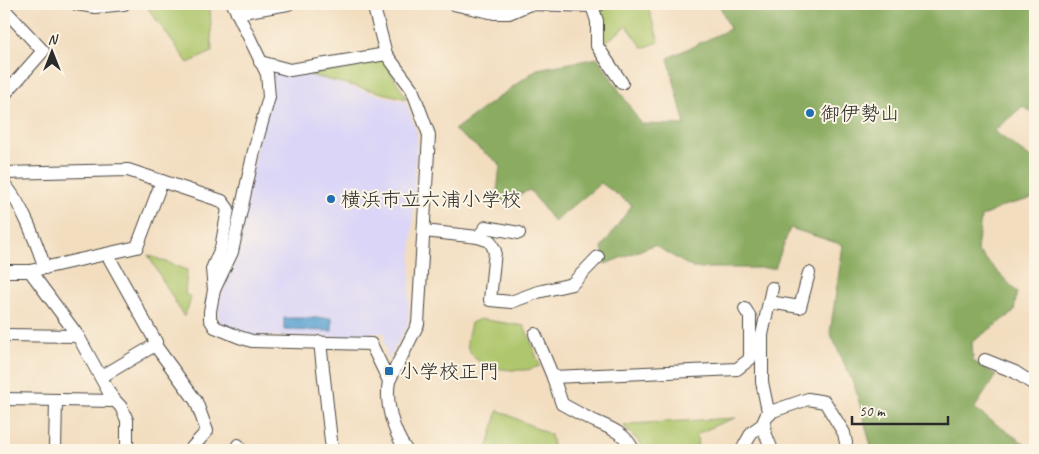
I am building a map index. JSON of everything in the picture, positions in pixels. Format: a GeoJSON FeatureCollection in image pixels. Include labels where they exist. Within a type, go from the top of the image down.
{"type":"FeatureCollection","features":[{"type":"Feature","properties":{"kind":"street"},"geometry":{"type":"LineString","coordinates":[[76,4],[95,7],[124,4]]}},
{"type":"Feature","properties":{"kind":"street"},"geometry":{"type":"LineString","coordinates":[[288,4],[235,8],[266,74],[269,97],[254,151],[232,252],[214,290],[210,319],[215,327],[252,340],[371,344],[390,381]]}},
{"type":"Feature","properties":{"kind":"street"},"geometry":{"type":"LineString","coordinates":[[373,4],[386,54],[412,89],[429,132],[418,324],[390,381],[388,399],[391,416],[406,450]]}},
{"type":"Feature","properties":{"kind":"street"},"geometry":{"type":"LineString","coordinates":[[461,4],[494,13],[510,13],[530,4],[592,5],[597,21],[597,46],[622,83]]}},
{"type":"Feature","properties":{"kind":"street"},"geometry":{"type":"LineString","coordinates":[[4,9],[43,51],[4,95]]}},
{"type":"Feature","properties":{"kind":"street"},"geometry":{"type":"LineString","coordinates":[[260,62],[290,70],[386,54]]}},
{"type":"Feature","properties":{"kind":"street"},"geometry":{"type":"LineString","coordinates":[[4,173],[128,170],[222,201],[228,209],[221,248],[212,269],[214,290]]}},
{"type":"Feature","properties":{"kind":"street"},"geometry":{"type":"LineString","coordinates":[[4,271],[30,271],[137,247],[162,181]]}},
{"type":"Feature","properties":{"kind":"street"},"geometry":{"type":"LineString","coordinates":[[4,184],[11,191],[33,233],[45,268]]}},
{"type":"Feature","properties":{"kind":"street"},"geometry":{"type":"LineString","coordinates":[[478,237],[486,227],[519,233]]}},
{"type":"Feature","properties":{"kind":"street"},"geometry":{"type":"LineString","coordinates":[[424,231],[478,237],[490,241],[495,251],[490,300],[511,302],[538,292],[572,284],[598,257]]}},
{"type":"Feature","properties":{"kind":"street"},"geometry":{"type":"LineString","coordinates":[[107,254],[156,342],[155,346],[196,401],[207,431],[190,450]]}},
{"type":"Feature","properties":{"kind":"street"},"geometry":{"type":"LineString","coordinates":[[30,271],[78,336],[100,377],[127,420],[127,450]]}},
{"type":"Feature","properties":{"kind":"street"},"geometry":{"type":"LineString","coordinates":[[769,302],[800,307],[809,273]]}},
{"type":"Feature","properties":{"kind":"street"},"geometry":{"type":"LineString","coordinates":[[742,450],[752,432],[762,425],[768,411],[762,382],[762,335],[772,288]]}},
{"type":"Feature","properties":{"kind":"street"},"geometry":{"type":"LineString","coordinates":[[553,377],[737,369],[750,359],[750,317],[745,309]]}},
{"type":"Feature","properties":{"kind":"street"},"geometry":{"type":"LineString","coordinates":[[535,334],[562,404],[610,427],[624,438],[632,450]]}},
{"type":"Feature","properties":{"kind":"street"},"geometry":{"type":"LineString","coordinates":[[4,335],[78,336]]}},
{"type":"Feature","properties":{"kind":"street"},"geometry":{"type":"LineString","coordinates":[[320,342],[332,450]]}},
{"type":"Feature","properties":{"kind":"street"},"geometry":{"type":"LineString","coordinates":[[100,377],[155,346]]}},
{"type":"Feature","properties":{"kind":"street"},"geometry":{"type":"LineString","coordinates":[[985,360],[1015,372],[1035,385]]}},
{"type":"Feature","properties":{"kind":"street"},"geometry":{"type":"LineString","coordinates":[[4,399],[116,401]]}},
{"type":"Feature","properties":{"kind":"street"},"geometry":{"type":"LineString","coordinates":[[772,450],[764,430],[765,419],[773,411],[808,399],[826,402],[844,433],[846,443]]}},
{"type":"Feature","properties":{"kind":"street"},"geometry":{"type":"LineString","coordinates":[[56,400],[56,450]]}},
{"type":"Feature","properties":{"kind":"shaded area","name":"横浜市立六浦小学校"},"geometry":{"type":"Polygon","coordinates":[[[272,71],[295,72],[406,102],[417,134],[408,325],[388,360],[384,342],[385,333],[369,333],[368,337],[258,336],[244,334],[220,323],[218,306],[237,249],[272,71]]]}},
{"type":"Feature","properties":{"kind":"green space"},"geometry":{"type":"Polygon","coordinates":[[[145,4],[210,4],[212,52],[188,63],[145,4]]]}},
{"type":"Feature","properties":{"kind":"green space"},"geometry":{"type":"Polygon","coordinates":[[[612,4],[647,4],[659,42],[643,48],[627,26],[603,44],[601,12],[612,4]]]}},
{"type":"Feature","properties":{"kind":"green space"},"geometry":{"type":"Polygon","coordinates":[[[719,4],[1035,4],[1035,115],[1023,106],[994,131],[1035,161],[1035,198],[1006,205],[981,217],[977,250],[1017,292],[1014,312],[972,342],[973,361],[996,375],[974,409],[1034,450],[872,450],[855,387],[830,333],[843,245],[790,228],[775,268],[693,268],[654,245],[605,264],[602,247],[632,205],[601,183],[554,222],[530,190],[496,204],[500,164],[454,130],[537,69],[598,58],[641,124],[685,125],[668,58],[730,29],[719,4]]]}},
{"type":"Feature","properties":{"kind":"green space"},"geometry":{"type":"Polygon","coordinates":[[[382,58],[407,99],[309,75],[382,58]]]}},
{"type":"Feature","properties":{"kind":"green space"},"geometry":{"type":"Polygon","coordinates":[[[148,255],[187,270],[185,294],[191,297],[184,317],[148,255]]]}},
{"type":"Feature","properties":{"kind":"green space"},"geometry":{"type":"Polygon","coordinates":[[[480,319],[524,326],[540,366],[527,370],[508,370],[481,363],[469,351],[467,342],[471,323],[480,319]]]}},
{"type":"Feature","properties":{"kind":"green space"},"geometry":{"type":"Polygon","coordinates":[[[498,410],[551,435],[554,450],[487,450],[498,410]]]}},
{"type":"Feature","properties":{"kind":"green space"},"geometry":{"type":"Polygon","coordinates":[[[736,418],[697,434],[698,450],[644,450],[643,446],[624,426],[631,424],[736,418]]]}},
{"type":"Feature","properties":{"kind":"water"},"geometry":{"type":"Polygon","coordinates":[[[284,318],[332,318],[332,331],[284,330],[284,318]]]}},
{"type":"Feature","properties":{"kind":"place","name":"御伊勢山"},"geometry":{"type":"Point","coordinates":[810,113]}},
{"type":"Feature","properties":{"kind":"place","name":"横浜市立六浦小学校"},"geometry":{"type":"Point","coordinates":[331,199]}},
{"type":"Feature","properties":{"kind":"place","name":"小学校正門"},"geometry":{"type":"Point","coordinates":[389,371]}}]}
